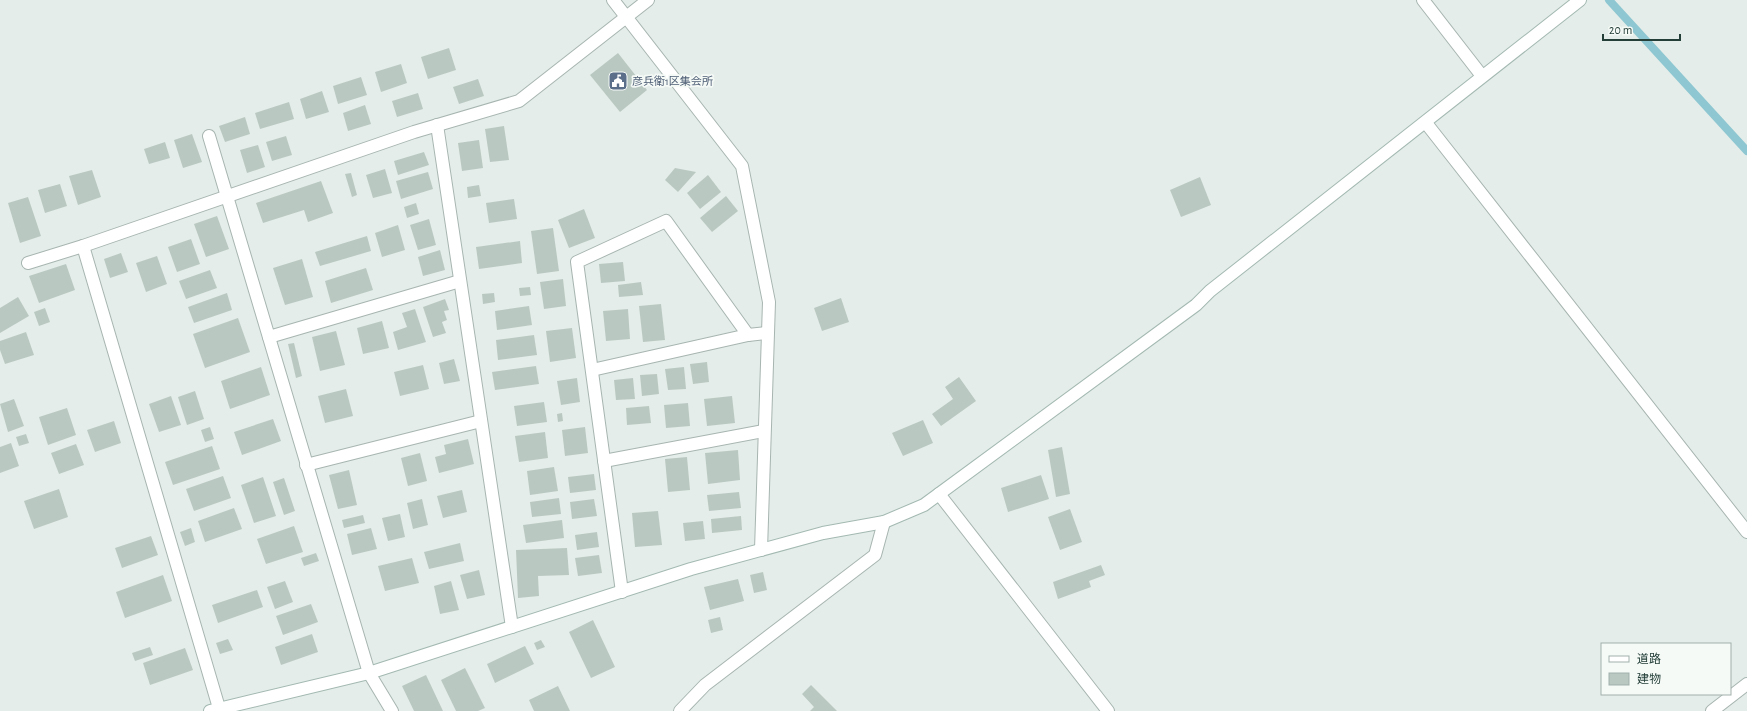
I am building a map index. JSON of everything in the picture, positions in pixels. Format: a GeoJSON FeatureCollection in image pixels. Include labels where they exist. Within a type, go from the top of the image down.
{"type":"FeatureCollection","features":[{"type":"Feature","properties":{"kind":"street"},"geometry":{"type":"LineString","coordinates":[[613,0],[742,166],[768,302],[760,550]]}},
{"type":"Feature","properties":{"kind":"street"},"geometry":{"type":"LineString","coordinates":[[28,263],[83,246],[437,125],[519,101],[648,0]]}},
{"type":"Feature","properties":{"kind":"street"},"geometry":{"type":"LineString","coordinates":[[1423,0],[1482,76]]}},
{"type":"Feature","properties":{"kind":"street"},"geometry":{"type":"LineString","coordinates":[[83,246],[215,709],[369,673],[691,570],[823,533],[884,522],[924,505],[1196,305],[1210,291],[1580,0]]}},
{"type":"Feature","properties":{"kind":"street"},"geometry":{"type":"LineString","coordinates":[[1426,122],[1747,532]]}},
{"type":"Feature","properties":{"kind":"street"},"geometry":{"type":"LineString","coordinates":[[437,125],[512,627]]}},
{"type":"Feature","properties":{"kind":"street"},"geometry":{"type":"LineString","coordinates":[[209,136],[369,673],[392,711]]}},
{"type":"Feature","properties":{"kind":"street"},"geometry":{"type":"LineString","coordinates":[[622,592],[577,262],[666,221],[748,335]]}},
{"type":"Feature","properties":{"kind":"street"},"geometry":{"type":"LineString","coordinates":[[269,337],[460,281]]}},
{"type":"Feature","properties":{"kind":"street"},"geometry":{"type":"LineString","coordinates":[[592,370],[748,335],[768,333]]}},
{"type":"Feature","properties":{"kind":"street"},"geometry":{"type":"LineString","coordinates":[[306,465],[481,421]]}},
{"type":"Feature","properties":{"kind":"street"},"geometry":{"type":"LineString","coordinates":[[604,461],[764,431]]}},
{"type":"Feature","properties":{"kind":"street"},"geometry":{"type":"LineString","coordinates":[[939,494],[1108,711]]}},
{"type":"Feature","properties":{"kind":"street"},"geometry":{"type":"LineString","coordinates":[[680,711],[705,685],[875,555],[884,522]]}},
{"type":"Feature","properties":{"kind":"street"},"geometry":{"type":"LineString","coordinates":[[1712,711],[1747,684]]}},
{"type":"Feature","properties":{"kind":"building"},"geometry":{"type":"Polygon","coordinates":[[[449,48],[456,70],[428,79],[421,57],[449,48]]]}},
{"type":"Feature","properties":{"kind":"building"},"geometry":{"type":"Polygon","coordinates":[[[618,53],[647,90],[620,112],[590,75],[618,53]]]}},
{"type":"Feature","properties":{"kind":"building"},"geometry":{"type":"Polygon","coordinates":[[[401,64],[407,83],[381,92],[375,72],[401,64]]]}},
{"type":"Feature","properties":{"kind":"building"},"geometry":{"type":"Polygon","coordinates":[[[361,77],[367,95],[338,104],[333,86],[361,77]]]}},
{"type":"Feature","properties":{"kind":"building"},"geometry":{"type":"Polygon","coordinates":[[[478,79],[484,96],[459,104],[453,87],[478,79]]]}},
{"type":"Feature","properties":{"kind":"building"},"geometry":{"type":"Polygon","coordinates":[[[322,91],[329,112],[306,119],[300,99],[322,91]]]}},
{"type":"Feature","properties":{"kind":"building"},"geometry":{"type":"Polygon","coordinates":[[[418,93],[423,109],[397,117],[392,101],[418,93]]]}},
{"type":"Feature","properties":{"kind":"building"},"geometry":{"type":"Polygon","coordinates":[[[289,102],[294,119],[260,129],[255,113],[289,102]]]}},
{"type":"Feature","properties":{"kind":"building"},"geometry":{"type":"Polygon","coordinates":[[[365,105],[371,124],[348,131],[343,113],[365,105]]]}},
{"type":"Feature","properties":{"kind":"building"},"geometry":{"type":"Polygon","coordinates":[[[245,117],[250,134],[225,142],[219,126],[245,117]]]}},
{"type":"Feature","properties":{"kind":"building"},"geometry":{"type":"Polygon","coordinates":[[[504,126],[509,160],[490,162],[485,129],[504,126]]]}},
{"type":"Feature","properties":{"kind":"building"},"geometry":{"type":"Polygon","coordinates":[[[192,134],[202,162],[183,168],[174,140],[192,134]]]}},
{"type":"Feature","properties":{"kind":"building"},"geometry":{"type":"Polygon","coordinates":[[[286,136],[292,155],[272,161],[266,142],[286,136]]]}},
{"type":"Feature","properties":{"kind":"building"},"geometry":{"type":"Polygon","coordinates":[[[479,140],[483,168],[462,171],[458,143],[479,140]]]}},
{"type":"Feature","properties":{"kind":"building"},"geometry":{"type":"Polygon","coordinates":[[[165,142],[170,158],[149,164],[144,149],[165,142]]]}},
{"type":"Feature","properties":{"kind":"building"},"geometry":{"type":"Polygon","coordinates":[[[258,145],[265,167],[247,173],[240,150],[258,145]]]}},
{"type":"Feature","properties":{"kind":"building"},"geometry":{"type":"Polygon","coordinates":[[[424,152],[429,165],[398,175],[394,161],[424,152]]]}},
{"type":"Feature","properties":{"kind":"building"},"geometry":{"type":"Polygon","coordinates":[[[675,168],[696,172],[678,192],[665,180],[675,168]]]}},
{"type":"Feature","properties":{"kind":"building"},"geometry":{"type":"Polygon","coordinates":[[[385,169],[392,193],[373,198],[366,175],[385,169]]]}},
{"type":"Feature","properties":{"kind":"building"},"geometry":{"type":"Polygon","coordinates":[[[92,170],[101,197],[78,205],[69,176],[92,170]]]}},
{"type":"Feature","properties":{"kind":"building"},"geometry":{"type":"Polygon","coordinates":[[[428,172],[433,189],[401,199],[396,181],[428,172]]]}},
{"type":"Feature","properties":{"kind":"building"},"geometry":{"type":"Polygon","coordinates":[[[351,173],[357,195],[352,197],[345,174],[351,173]]]}},
{"type":"Feature","properties":{"kind":"building"},"geometry":{"type":"Polygon","coordinates":[[[708,175],[721,192],[700,209],[687,193],[708,175]]]}},
{"type":"Feature","properties":{"kind":"building"},"geometry":{"type":"Polygon","coordinates":[[[1200,177],[1211,205],[1181,217],[1170,190],[1200,177]]]}},
{"type":"Feature","properties":{"kind":"building"},"geometry":{"type":"Polygon","coordinates":[[[321,181],[333,213],[308,222],[304,210],[263,223],[256,203],[321,181]]]}},
{"type":"Feature","properties":{"kind":"building"},"geometry":{"type":"Polygon","coordinates":[[[60,184],[67,206],[45,213],[38,190],[60,184]]]}},
{"type":"Feature","properties":{"kind":"building"},"geometry":{"type":"Polygon","coordinates":[[[479,185],[481,196],[468,198],[467,187],[479,185]]]}},
{"type":"Feature","properties":{"kind":"building"},"geometry":{"type":"Polygon","coordinates":[[[726,196],[738,211],[712,232],[700,218],[726,196]]]}},
{"type":"Feature","properties":{"kind":"building"},"geometry":{"type":"Polygon","coordinates":[[[28,197],[41,236],[20,243],[8,203],[28,197]]]}},
{"type":"Feature","properties":{"kind":"building"},"geometry":{"type":"Polygon","coordinates":[[[514,199],[517,219],[489,223],[486,203],[514,199]]]}},
{"type":"Feature","properties":{"kind":"building"},"geometry":{"type":"Polygon","coordinates":[[[416,203],[419,214],[407,218],[404,207],[416,203]]]}},
{"type":"Feature","properties":{"kind":"building"},"geometry":{"type":"Polygon","coordinates":[[[584,209],[595,238],[569,248],[558,220],[584,209]]]}},
{"type":"Feature","properties":{"kind":"building"},"geometry":{"type":"Polygon","coordinates":[[[217,216],[229,249],[206,257],[194,224],[217,216]]]}},
{"type":"Feature","properties":{"kind":"building"},"geometry":{"type":"Polygon","coordinates":[[[429,219],[436,245],[418,250],[410,225],[429,219]]]}},
{"type":"Feature","properties":{"kind":"building"},"geometry":{"type":"Polygon","coordinates":[[[398,225],[405,250],[382,257],[375,233],[398,225]]]}},
{"type":"Feature","properties":{"kind":"building"},"geometry":{"type":"Polygon","coordinates":[[[553,228],[559,271],[537,274],[531,231],[553,228]]]}},
{"type":"Feature","properties":{"kind":"building"},"geometry":{"type":"Polygon","coordinates":[[[367,236],[371,251],[320,266],[315,252],[367,236]]]}},
{"type":"Feature","properties":{"kind":"building"},"geometry":{"type":"Polygon","coordinates":[[[191,239],[200,264],[177,272],[168,247],[191,239]]]}},
{"type":"Feature","properties":{"kind":"building"},"geometry":{"type":"Polygon","coordinates":[[[520,241],[522,263],[479,269],[476,247],[520,241]]]}},
{"type":"Feature","properties":{"kind":"building"},"geometry":{"type":"Polygon","coordinates":[[[440,250],[445,270],[423,276],[418,257],[440,250]]]}},
{"type":"Feature","properties":{"kind":"building"},"geometry":{"type":"Polygon","coordinates":[[[121,253],[128,272],[110,278],[104,259],[121,253]]]}},
{"type":"Feature","properties":{"kind":"building"},"geometry":{"type":"Polygon","coordinates":[[[157,256],[167,284],[146,292],[136,263],[157,256]]]}},
{"type":"Feature","properties":{"kind":"building"},"geometry":{"type":"Polygon","coordinates":[[[302,259],[313,297],[285,305],[273,268],[302,259]]]}},
{"type":"Feature","properties":{"kind":"building"},"geometry":{"type":"Polygon","coordinates":[[[623,262],[625,281],[601,283],[599,264],[623,262]]]}},
{"type":"Feature","properties":{"kind":"building"},"geometry":{"type":"Polygon","coordinates":[[[66,264],[75,290],[39,303],[29,276],[66,264]]]}},
{"type":"Feature","properties":{"kind":"building"},"geometry":{"type":"Polygon","coordinates":[[[366,268],[373,290],[331,303],[325,281],[366,268]]]}},
{"type":"Feature","properties":{"kind":"building"},"geometry":{"type":"Polygon","coordinates":[[[210,270],[217,288],[186,299],[179,281],[210,270]]]}},
{"type":"Feature","properties":{"kind":"building"},"geometry":{"type":"Polygon","coordinates":[[[563,279],[566,306],[544,309],[540,282],[563,279]]]}},
{"type":"Feature","properties":{"kind":"building"},"geometry":{"type":"Polygon","coordinates":[[[641,282],[643,295],[619,297],[618,285],[641,282]]]}},
{"type":"Feature","properties":{"kind":"building"},"geometry":{"type":"Polygon","coordinates":[[[530,287],[531,295],[520,296],[519,288],[530,287]]]}},
{"type":"Feature","properties":{"kind":"building"},"geometry":{"type":"Polygon","coordinates":[[[227,293],[232,310],[194,323],[188,307],[227,293]]]}},
{"type":"Feature","properties":{"kind":"building"},"geometry":{"type":"Polygon","coordinates":[[[494,293],[495,302],[483,304],[482,294],[494,293]]]}},
{"type":"Feature","properties":{"kind":"building"},"geometry":{"type":"Polygon","coordinates":[[[18,297],[29,316],[0,333],[0,308],[18,297]]]}},
{"type":"Feature","properties":{"kind":"building"},"geometry":{"type":"Polygon","coordinates":[[[841,298],[849,322],[822,331],[814,308],[841,298]]]}},
{"type":"Feature","properties":{"kind":"building"},"geometry":{"type":"Polygon","coordinates":[[[445,299],[449,310],[444,311],[447,320],[442,322],[446,333],[433,337],[423,307],[445,299]]]}},
{"type":"Feature","properties":{"kind":"building"},"geometry":{"type":"Polygon","coordinates":[[[661,304],[665,340],[643,342],[639,306],[661,304]]]}},
{"type":"Feature","properties":{"kind":"building"},"geometry":{"type":"Polygon","coordinates":[[[529,306],[532,325],[497,330],[495,311],[529,306]]]}},
{"type":"Feature","properties":{"kind":"building"},"geometry":{"type":"Polygon","coordinates":[[[45,308],[50,322],[39,326],[34,312],[45,308]]]}},
{"type":"Feature","properties":{"kind":"building"},"geometry":{"type":"Polygon","coordinates":[[[415,309],[426,342],[398,350],[393,332],[407,327],[402,313],[415,309]]]}},
{"type":"Feature","properties":{"kind":"building"},"geometry":{"type":"Polygon","coordinates":[[[628,309],[630,339],[606,341],[603,311],[628,309]]]}},
{"type":"Feature","properties":{"kind":"building"},"geometry":{"type":"Polygon","coordinates":[[[238,318],[250,352],[205,368],[193,334],[238,318]]]}},
{"type":"Feature","properties":{"kind":"building"},"geometry":{"type":"Polygon","coordinates":[[[382,321],[389,348],[363,354],[357,328],[382,321]]]}},
{"type":"Feature","properties":{"kind":"building"},"geometry":{"type":"Polygon","coordinates":[[[572,328],[576,358],[550,362],[546,331],[572,328]]]}},
{"type":"Feature","properties":{"kind":"building"},"geometry":{"type":"Polygon","coordinates":[[[336,331],[345,365],[320,371],[312,337],[336,331]]]}},
{"type":"Feature","properties":{"kind":"building"},"geometry":{"type":"Polygon","coordinates":[[[26,332],[34,355],[5,364],[0,350],[0,341],[26,332]]]}},
{"type":"Feature","properties":{"kind":"building"},"geometry":{"type":"Polygon","coordinates":[[[534,335],[537,355],[498,360],[496,340],[534,335]]]}},
{"type":"Feature","properties":{"kind":"building"},"geometry":{"type":"Polygon","coordinates":[[[294,343],[302,376],[296,378],[288,344],[294,343]]]}},
{"type":"Feature","properties":{"kind":"building"},"geometry":{"type":"Polygon","coordinates":[[[454,359],[460,381],[444,384],[439,363],[454,359]]]}},
{"type":"Feature","properties":{"kind":"building"},"geometry":{"type":"Polygon","coordinates":[[[707,362],[709,382],[693,384],[690,364],[707,362]]]}},
{"type":"Feature","properties":{"kind":"building"},"geometry":{"type":"Polygon","coordinates":[[[423,365],[429,389],[400,396],[394,372],[423,365]]]}},
{"type":"Feature","properties":{"kind":"building"},"geometry":{"type":"Polygon","coordinates":[[[536,366],[539,384],[495,390],[492,372],[536,366]]]}},
{"type":"Feature","properties":{"kind":"building"},"geometry":{"type":"Polygon","coordinates":[[[261,367],[270,395],[230,409],[221,381],[261,367]]]}},
{"type":"Feature","properties":{"kind":"building"},"geometry":{"type":"Polygon","coordinates":[[[684,367],[686,389],[668,390],[665,369],[684,367]]]}},
{"type":"Feature","properties":{"kind":"building"},"geometry":{"type":"Polygon","coordinates":[[[657,374],[659,394],[642,396],[640,375],[657,374]]]}},
{"type":"Feature","properties":{"kind":"building"},"geometry":{"type":"Polygon","coordinates":[[[959,377],[976,401],[941,426],[932,414],[953,399],[945,387],[959,377]]]}},
{"type":"Feature","properties":{"kind":"building"},"geometry":{"type":"Polygon","coordinates":[[[577,378],[580,402],[561,405],[557,381],[577,378]]]}},
{"type":"Feature","properties":{"kind":"building"},"geometry":{"type":"Polygon","coordinates":[[[633,378],[635,399],[616,400],[614,380],[633,378]]]}},
{"type":"Feature","properties":{"kind":"building"},"geometry":{"type":"Polygon","coordinates":[[[346,389],[353,416],[325,423],[318,396],[346,389]]]}},
{"type":"Feature","properties":{"kind":"building"},"geometry":{"type":"Polygon","coordinates":[[[195,391],[204,419],[187,425],[178,397],[195,391]]]}},
{"type":"Feature","properties":{"kind":"building"},"geometry":{"type":"Polygon","coordinates":[[[171,396],[181,425],[159,432],[149,404],[171,396]]]}},
{"type":"Feature","properties":{"kind":"building"},"geometry":{"type":"Polygon","coordinates":[[[732,396],[735,423],[707,426],[704,399],[732,396]]]}},
{"type":"Feature","properties":{"kind":"building"},"geometry":{"type":"Polygon","coordinates":[[[14,399],[24,426],[8,432],[0,404],[14,399]]]}},
{"type":"Feature","properties":{"kind":"building"},"geometry":{"type":"Polygon","coordinates":[[[544,402],[547,422],[517,426],[514,406],[544,402]]]}},
{"type":"Feature","properties":{"kind":"building"},"geometry":{"type":"Polygon","coordinates":[[[688,403],[690,426],[666,428],[664,405],[688,403]]]}},
{"type":"Feature","properties":{"kind":"building"},"geometry":{"type":"Polygon","coordinates":[[[649,406],[651,423],[627,425],[626,408],[649,406]]]}},
{"type":"Feature","properties":{"kind":"building"},"geometry":{"type":"Polygon","coordinates":[[[67,408],[76,435],[48,445],[39,417],[67,408]]]}},
{"type":"Feature","properties":{"kind":"building"},"geometry":{"type":"Polygon","coordinates":[[[562,413],[563,421],[558,422],[557,414],[562,413]]]}},
{"type":"Feature","properties":{"kind":"building"},"geometry":{"type":"Polygon","coordinates":[[[273,419],[281,441],[242,455],[234,432],[273,419]]]}},
{"type":"Feature","properties":{"kind":"building"},"geometry":{"type":"Polygon","coordinates":[[[923,420],[933,443],[903,456],[892,433],[923,420]]]}},
{"type":"Feature","properties":{"kind":"building"},"geometry":{"type":"Polygon","coordinates":[[[114,421],[121,443],[95,452],[87,430],[114,421]]]}},
{"type":"Feature","properties":{"kind":"building"},"geometry":{"type":"Polygon","coordinates":[[[210,427],[214,439],[205,442],[201,430],[210,427]]]}},
{"type":"Feature","properties":{"kind":"building"},"geometry":{"type":"Polygon","coordinates":[[[585,427],[588,453],[565,456],[562,430],[585,427]]]}},
{"type":"Feature","properties":{"kind":"building"},"geometry":{"type":"Polygon","coordinates":[[[545,432],[548,458],[519,462],[515,436],[545,432]]]}},
{"type":"Feature","properties":{"kind":"building"},"geometry":{"type":"Polygon","coordinates":[[[26,434],[29,443],[19,446],[16,437],[26,434]]]}},
{"type":"Feature","properties":{"kind":"building"},"geometry":{"type":"Polygon","coordinates":[[[468,439],[474,464],[439,473],[435,457],[446,454],[444,445],[468,439]]]}},
{"type":"Feature","properties":{"kind":"building"},"geometry":{"type":"Polygon","coordinates":[[[11,443],[19,466],[0,473],[0,447],[11,443]]]}},
{"type":"Feature","properties":{"kind":"building"},"geometry":{"type":"Polygon","coordinates":[[[76,444],[84,465],[59,474],[51,453],[76,444]]]}},
{"type":"Feature","properties":{"kind":"building"},"geometry":{"type":"Polygon","coordinates":[[[212,446],[220,469],[173,485],[165,462],[212,446]]]}},
{"type":"Feature","properties":{"kind":"building"},"geometry":{"type":"Polygon","coordinates":[[[1062,447],[1070,494],[1056,497],[1048,450],[1062,447]]]}},
{"type":"Feature","properties":{"kind":"building"},"geometry":{"type":"Polygon","coordinates":[[[738,450],[740,480],[708,484],[705,453],[738,450]]]}},
{"type":"Feature","properties":{"kind":"building"},"geometry":{"type":"Polygon","coordinates":[[[420,453],[427,481],[408,486],[401,458],[420,453]]]}},
{"type":"Feature","properties":{"kind":"building"},"geometry":{"type":"Polygon","coordinates":[[[687,457],[690,490],[668,492],[665,459],[687,457]]]}},
{"type":"Feature","properties":{"kind":"building"},"geometry":{"type":"Polygon","coordinates":[[[554,467],[558,491],[530,495],[527,471],[554,467]]]}},
{"type":"Feature","properties":{"kind":"building"},"geometry":{"type":"Polygon","coordinates":[[[349,470],[357,505],[338,509],[329,475],[349,470]]]}},
{"type":"Feature","properties":{"kind":"building"},"geometry":{"type":"Polygon","coordinates":[[[594,474],[596,490],[570,493],[568,477],[594,474]]]}},
{"type":"Feature","properties":{"kind":"building"},"geometry":{"type":"Polygon","coordinates":[[[1041,475],[1049,499],[1008,512],[1001,488],[1041,475]]]}},
{"type":"Feature","properties":{"kind":"building"},"geometry":{"type":"Polygon","coordinates":[[[223,476],[231,498],[194,511],[186,489],[223,476]]]}},
{"type":"Feature","properties":{"kind":"building"},"geometry":{"type":"Polygon","coordinates":[[[263,477],[276,516],[254,523],[241,485],[263,477]]]}},
{"type":"Feature","properties":{"kind":"building"},"geometry":{"type":"Polygon","coordinates":[[[284,478],[295,511],[284,515],[273,482],[284,478]]]}},
{"type":"Feature","properties":{"kind":"building"},"geometry":{"type":"Polygon","coordinates":[[[59,489],[68,517],[34,529],[24,501],[59,489]]]}},
{"type":"Feature","properties":{"kind":"building"},"geometry":{"type":"Polygon","coordinates":[[[462,490],[467,512],[443,518],[437,496],[462,490]]]}},
{"type":"Feature","properties":{"kind":"building"},"geometry":{"type":"Polygon","coordinates":[[[739,492],[741,508],[709,511],[707,495],[739,492]]]}},
{"type":"Feature","properties":{"kind":"building"},"geometry":{"type":"Polygon","coordinates":[[[559,498],[561,514],[532,517],[530,502],[559,498]]]}},
{"type":"Feature","properties":{"kind":"building"},"geometry":{"type":"Polygon","coordinates":[[[422,499],[428,525],[413,529],[407,503],[422,499]]]}},
{"type":"Feature","properties":{"kind":"building"},"geometry":{"type":"Polygon","coordinates":[[[594,499],[597,516],[572,519],[570,502],[594,499]]]}},
{"type":"Feature","properties":{"kind":"building"},"geometry":{"type":"Polygon","coordinates":[[[234,508],[242,529],[205,542],[198,521],[234,508]]]}},
{"type":"Feature","properties":{"kind":"building"},"geometry":{"type":"Polygon","coordinates":[[[1070,509],[1082,542],[1060,550],[1048,517],[1070,509]]]}},
{"type":"Feature","properties":{"kind":"building"},"geometry":{"type":"Polygon","coordinates":[[[658,511],[662,545],[635,547],[632,513],[658,511]]]}},
{"type":"Feature","properties":{"kind":"building"},"geometry":{"type":"Polygon","coordinates":[[[400,514],[405,537],[388,541],[382,518],[400,514]]]}},
{"type":"Feature","properties":{"kind":"building"},"geometry":{"type":"Polygon","coordinates":[[[363,515],[365,523],[344,528],[342,520],[363,515]]]}},
{"type":"Feature","properties":{"kind":"building"},"geometry":{"type":"Polygon","coordinates":[[[741,516],[742,530],[712,533],[711,519],[741,516]]]}},
{"type":"Feature","properties":{"kind":"building"},"geometry":{"type":"Polygon","coordinates":[[[562,520],[564,538],[526,543],[523,525],[562,520]]]}},
{"type":"Feature","properties":{"kind":"building"},"geometry":{"type":"Polygon","coordinates":[[[703,521],[705,539],[685,541],[683,523],[703,521]]]}},
{"type":"Feature","properties":{"kind":"building"},"geometry":{"type":"Polygon","coordinates":[[[294,526],[303,552],[266,564],[257,539],[294,526]]]}},
{"type":"Feature","properties":{"kind":"building"},"geometry":{"type":"Polygon","coordinates":[[[191,528],[195,542],[185,546],[180,532],[191,528]]]}},
{"type":"Feature","properties":{"kind":"building"},"geometry":{"type":"Polygon","coordinates":[[[371,528],[377,549],[352,555],[347,534],[371,528]]]}},
{"type":"Feature","properties":{"kind":"building"},"geometry":{"type":"Polygon","coordinates":[[[597,532],[599,547],[577,550],[575,535],[597,532]]]}},
{"type":"Feature","properties":{"kind":"building"},"geometry":{"type":"Polygon","coordinates":[[[151,536],[158,555],[122,568],[115,548],[151,536]]]}},
{"type":"Feature","properties":{"kind":"building"},"geometry":{"type":"Polygon","coordinates":[[[460,543],[464,561],[429,569],[424,552],[460,543]]]}},
{"type":"Feature","properties":{"kind":"building"},"geometry":{"type":"Polygon","coordinates":[[[567,548],[569,575],[538,576],[539,596],[518,598],[516,550],[567,548]]]}},
{"type":"Feature","properties":{"kind":"building"},"geometry":{"type":"Polygon","coordinates":[[[316,553],[319,561],[304,566],[301,558],[316,553]]]}},
{"type":"Feature","properties":{"kind":"building"},"geometry":{"type":"Polygon","coordinates":[[[599,555],[602,573],[578,576],[575,558],[599,555]]]}},
{"type":"Feature","properties":{"kind":"building"},"geometry":{"type":"Polygon","coordinates":[[[412,558],[419,583],[385,591],[378,566],[412,558]]]}},
{"type":"Feature","properties":{"kind":"building"},"geometry":{"type":"Polygon","coordinates":[[[1101,565],[1105,575],[1089,581],[1091,587],[1058,599],[1053,582],[1101,565]]]}},
{"type":"Feature","properties":{"kind":"building"},"geometry":{"type":"Polygon","coordinates":[[[479,570],[485,595],[467,599],[460,575],[479,570]]]}},
{"type":"Feature","properties":{"kind":"building"},"geometry":{"type":"Polygon","coordinates":[[[763,572],[767,590],[754,593],[750,575],[763,572]]]}},
{"type":"Feature","properties":{"kind":"building"},"geometry":{"type":"Polygon","coordinates":[[[163,575],[172,601],[125,618],[116,592],[163,575]]]}},
{"type":"Feature","properties":{"kind":"building"},"geometry":{"type":"Polygon","coordinates":[[[738,579],[744,601],[710,610],[704,587],[738,579]]]}},
{"type":"Feature","properties":{"kind":"building"},"geometry":{"type":"Polygon","coordinates":[[[285,581],[293,602],[275,609],[267,587],[285,581]]]}},
{"type":"Feature","properties":{"kind":"building"},"geometry":{"type":"Polygon","coordinates":[[[451,581],[459,610],[440,614],[434,586],[451,581]]]}},
{"type":"Feature","properties":{"kind":"building"},"geometry":{"type":"Polygon","coordinates":[[[257,590],[263,607],[218,623],[212,605],[257,590]]]}},
{"type":"Feature","properties":{"kind":"building"},"geometry":{"type":"Polygon","coordinates":[[[311,604],[318,622],[283,635],[276,616],[311,604]]]}},
{"type":"Feature","properties":{"kind":"building"},"geometry":{"type":"Polygon","coordinates":[[[720,617],[723,630],[711,633],[708,620],[720,617]]]}},
{"type":"Feature","properties":{"kind":"building"},"geometry":{"type":"Polygon","coordinates":[[[593,620],[615,667],[591,678],[569,632],[593,620]]]}},
{"type":"Feature","properties":{"kind":"building"},"geometry":{"type":"Polygon","coordinates":[[[312,634],[318,652],[281,665],[275,647],[312,634]]]}},
{"type":"Feature","properties":{"kind":"building"},"geometry":{"type":"Polygon","coordinates":[[[228,639],[233,650],[220,654],[216,643],[228,639]]]}},
{"type":"Feature","properties":{"kind":"building"},"geometry":{"type":"Polygon","coordinates":[[[541,640],[545,647],[537,650],[534,643],[541,640]]]}},
{"type":"Feature","properties":{"kind":"building"},"geometry":{"type":"Polygon","coordinates":[[[525,646],[534,664],[495,683],[487,664],[525,646]]]}},
{"type":"Feature","properties":{"kind":"building"},"geometry":{"type":"Polygon","coordinates":[[[150,647],[153,655],[135,661],[132,653],[150,647]]]}},
{"type":"Feature","properties":{"kind":"building"},"geometry":{"type":"Polygon","coordinates":[[[185,648],[193,670],[150,685],[143,663],[185,648]]]}},
{"type":"Feature","properties":{"kind":"building"},"geometry":{"type":"Polygon","coordinates":[[[465,668],[485,708],[478,711],[456,711],[441,680],[465,668]]]}},
{"type":"Feature","properties":{"kind":"building"},"geometry":{"type":"Polygon","coordinates":[[[426,675],[443,711],[414,711],[402,686],[426,675]]]}},
{"type":"Feature","properties":{"kind":"building"},"geometry":{"type":"Polygon","coordinates":[[[811,685],[837,711],[810,711],[814,707],[802,694],[811,685]]]}},
{"type":"Feature","properties":{"kind":"building"},"geometry":{"type":"Polygon","coordinates":[[[558,686],[570,711],[534,711],[529,700],[558,686]]]}},
{"type":"Feature","properties":{"kind":"waterway"},"geometry":{"type":"LineString","coordinates":[[1609,0],[1747,151]]}},
{"type":"Feature","properties":{"kind":"place","name":"彦兵衛1区集会所"},"geometry":{"type":"Point","coordinates":[618,81]}}]}
